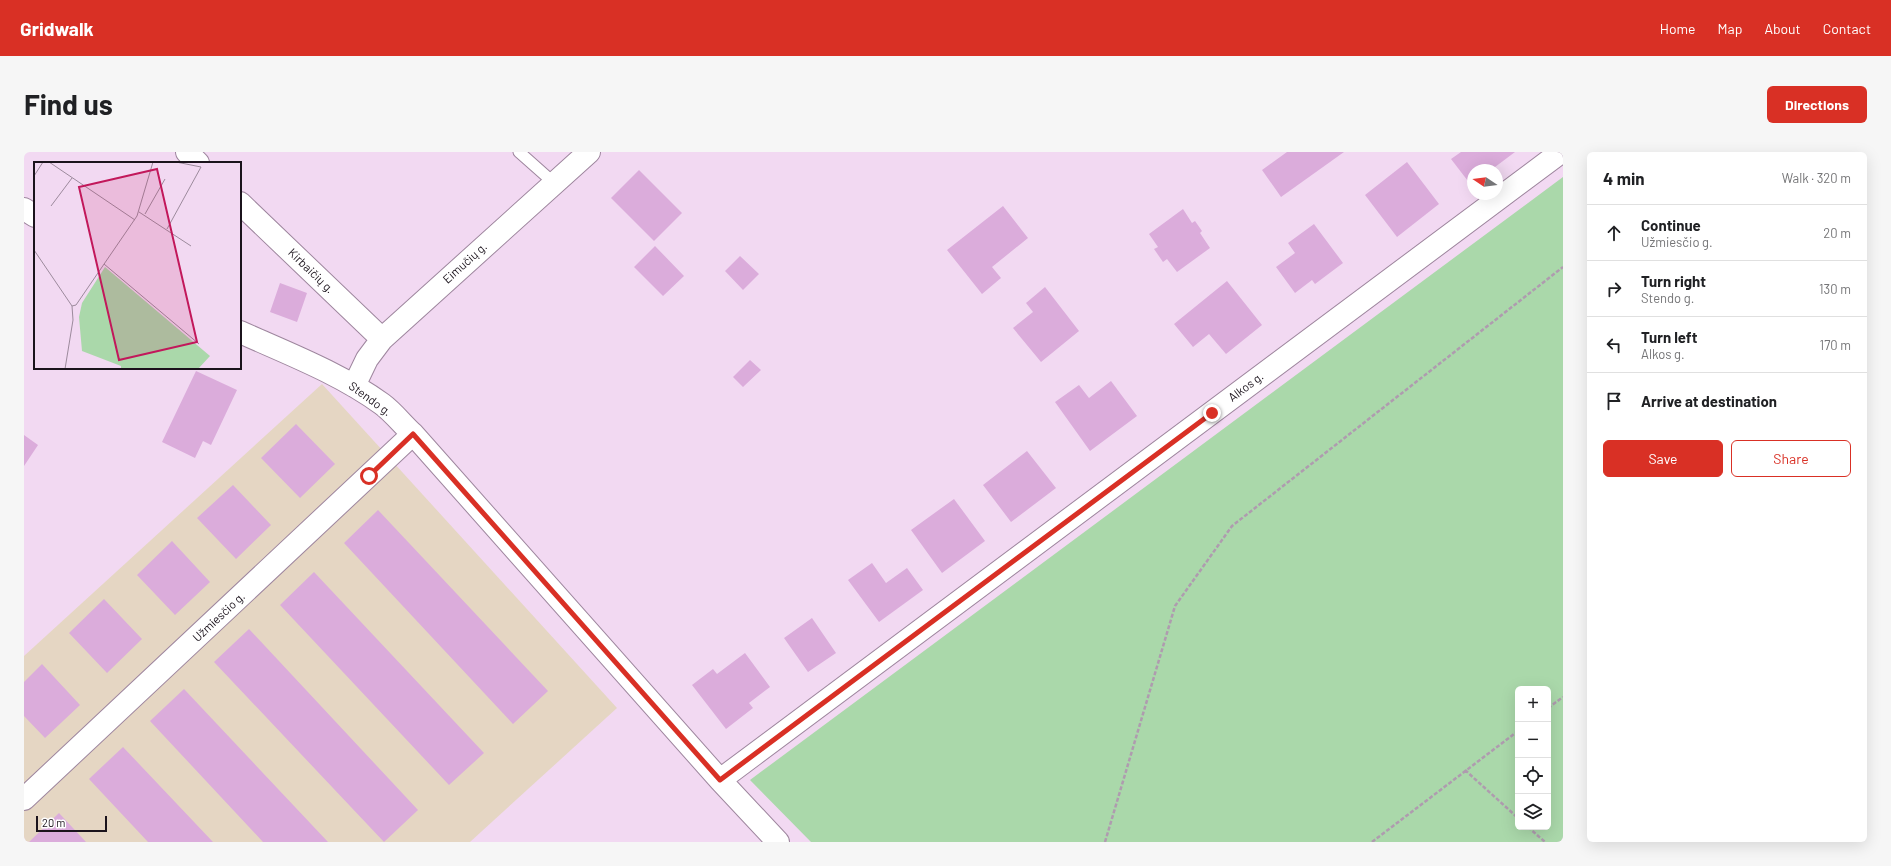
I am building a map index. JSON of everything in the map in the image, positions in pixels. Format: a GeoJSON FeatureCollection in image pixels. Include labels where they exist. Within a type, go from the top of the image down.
{"type":"FeatureCollection","features":[{"type":"Feature","properties":{"kind":"street"},"geometry":{"type":"LineString","coordinates":[[187,152],[197,162]]}},
{"type":"Feature","properties":{"kind":"street","name":"Eimučių g."},"geometry":{"type":"LineString","coordinates":[[354,386],[367,359],[382,340],[589,152]]}},
{"type":"Feature","properties":{"kind":"street","name":"Alkos g."},"geometry":{"type":"LineString","coordinates":[[720,780],[1561,152]]}},
{"type":"Feature","properties":{"kind":"street","name":"Kirbaičių g."},"geometry":{"type":"LineString","coordinates":[[241,204],[382,340]]}},
{"type":"Feature","properties":{"kind":"street"},"geometry":{"type":"LineString","coordinates":[[24,209],[34,215]]}},
{"type":"Feature","properties":{"kind":"street","name":"Stendo g."},"geometry":{"type":"LineString","coordinates":[[241,332],[321,368],[384,405],[413,434],[720,780],[778,842]]}},
{"type":"Feature","properties":{"kind":"street","name":"Užmiesčio g."},"geometry":{"type":"LineString","coordinates":[[24,799],[413,434]]}},
{"type":"Feature","properties":{"kind":"lane"},"geometry":{"type":"LineString","coordinates":[[519,152],[554,183]]}},
{"type":"Feature","properties":{"kind":"path"},"geometry":{"type":"LineString","coordinates":[[1105,842],[1175,606],[1232,526],[1563,268]]}},
{"type":"Feature","properties":{"kind":"path"},"geometry":{"type":"LineString","coordinates":[[1551,706],[1563,697]]}},
{"type":"Feature","properties":{"kind":"path"},"geometry":{"type":"LineString","coordinates":[[1372,842],[1515,733]]}},
{"type":"Feature","properties":{"kind":"path"},"geometry":{"type":"LineString","coordinates":[[1465,770],[1515,815]]}},
{"type":"Feature","properties":{"kind":"path"},"geometry":{"type":"LineString","coordinates":[[1531,830],[1544,842]]}},
{"type":"Feature","properties":{"kind":"shaded area"},"geometry":{"type":"Polygon","coordinates":[[[322,384],[617,708],[470,842],[24,842],[24,656],[322,384]]]}},
{"type":"Feature","properties":{"kind":"green space"},"geometry":{"type":"Polygon","coordinates":[[[1563,177],[1563,842],[811,842],[750,780],[1563,177]]]}},
{"type":"Feature","properties":{"kind":"building"},"geometry":{"type":"Polygon","coordinates":[[[1287,152],[1344,152],[1281,197],[1262,170],[1287,152]]]}},
{"type":"Feature","properties":{"kind":"building"},"geometry":{"type":"Polygon","coordinates":[[[1461,152],[1515,152],[1499,164],[1467,164],[1467,180],[1451,159],[1461,152]]]}},
{"type":"Feature","properties":{"kind":"building"},"geometry":{"type":"Polygon","coordinates":[[[1407,162],[1439,204],[1397,237],[1365,195],[1407,162]]]}},
{"type":"Feature","properties":{"kind":"building"},"geometry":{"type":"Polygon","coordinates":[[[639,170],[682,213],[654,241],[611,198],[639,170]]]}},
{"type":"Feature","properties":{"kind":"building"},"geometry":{"type":"Polygon","coordinates":[[[1003,206],[1028,238],[992,267],[1001,278],[982,294],[947,250],[1003,206]]]}},
{"type":"Feature","properties":{"kind":"building"},"geometry":{"type":"Polygon","coordinates":[[[1183,209],[1192,223],[1195,221],[1202,231],[1200,233],[1210,248],[1177,272],[1167,259],[1163,262],[1154,249],[1158,247],[1149,234],[1183,209]]]}},
{"type":"Feature","properties":{"kind":"building"},"geometry":{"type":"Polygon","coordinates":[[[1314,224],[1343,263],[1315,284],[1312,280],[1295,293],[1276,267],[1295,253],[1288,243],[1314,224]]]}},
{"type":"Feature","properties":{"kind":"building"},"geometry":{"type":"Polygon","coordinates":[[[655,246],[684,276],[663,296],[634,267],[655,246]]]}},
{"type":"Feature","properties":{"kind":"building"},"geometry":{"type":"Polygon","coordinates":[[[740,256],[759,274],[743,290],[725,271],[740,256]]]}},
{"type":"Feature","properties":{"kind":"building"},"geometry":{"type":"Polygon","coordinates":[[[1227,281],[1262,325],[1226,354],[1209,334],[1193,347],[1174,324],[1227,281]]]}},
{"type":"Feature","properties":{"kind":"building"},"geometry":{"type":"Polygon","coordinates":[[[280,283],[307,293],[297,322],[270,312],[280,283]]]}},
{"type":"Feature","properties":{"kind":"building"},"geometry":{"type":"Polygon","coordinates":[[[1045,287],[1079,331],[1041,362],[1013,328],[1033,312],[1026,303],[1045,287]]]}},
{"type":"Feature","properties":{"kind":"building"},"geometry":{"type":"Polygon","coordinates":[[[750,360],[761,370],[743,387],[733,377],[750,360]]]}},
{"type":"Feature","properties":{"kind":"building"},"geometry":{"type":"Polygon","coordinates":[[[196,371],[237,390],[211,445],[203,441],[195,458],[162,442],[196,371]]]}},
{"type":"Feature","properties":{"kind":"building"},"geometry":{"type":"Polygon","coordinates":[[[1111,381],[1137,416],[1090,451],[1055,402],[1079,385],[1089,398],[1111,381]]]}},
{"type":"Feature","properties":{"kind":"building"},"geometry":{"type":"Polygon","coordinates":[[[296,424],[335,464],[300,498],[261,458],[296,424]]]}},
{"type":"Feature","properties":{"kind":"building"},"geometry":{"type":"Polygon","coordinates":[[[24,435],[38,445],[24,466],[24,435]]]}},
{"type":"Feature","properties":{"kind":"building"},"geometry":{"type":"Polygon","coordinates":[[[1027,451],[1056,488],[1011,522],[983,485],[1027,451]]]}},
{"type":"Feature","properties":{"kind":"building"},"geometry":{"type":"Polygon","coordinates":[[[233,485],[271,525],[236,559],[197,518],[233,485]]]}},
{"type":"Feature","properties":{"kind":"building"},"geometry":{"type":"Polygon","coordinates":[[[954,499],[985,541],[942,573],[911,530],[954,499]]]}},
{"type":"Feature","properties":{"kind":"building"},"geometry":{"type":"Polygon","coordinates":[[[378,510],[548,691],[513,724],[344,543],[378,510]]]}},
{"type":"Feature","properties":{"kind":"building"},"geometry":{"type":"Polygon","coordinates":[[[172,541],[210,582],[175,615],[137,575],[172,541]]]}},
{"type":"Feature","properties":{"kind":"building"},"geometry":{"type":"Polygon","coordinates":[[[872,563],[886,583],[907,568],[923,590],[879,622],[848,580],[872,563]]]}},
{"type":"Feature","properties":{"kind":"building"},"geometry":{"type":"Polygon","coordinates":[[[314,572],[484,753],[449,785],[280,605],[314,572]]]}},
{"type":"Feature","properties":{"kind":"building"},"geometry":{"type":"Polygon","coordinates":[[[104,599],[142,639],[107,673],[69,633],[104,599]]]}},
{"type":"Feature","properties":{"kind":"building"},"geometry":{"type":"Polygon","coordinates":[[[812,618],[836,653],[808,672],[784,638],[812,618]]]}},
{"type":"Feature","properties":{"kind":"building"},"geometry":{"type":"Polygon","coordinates":[[[249,629],[418,810],[384,842],[214,662],[249,629]]]}},
{"type":"Feature","properties":{"kind":"building"},"geometry":{"type":"Polygon","coordinates":[[[745,653],[770,687],[749,703],[753,708],[726,729],[692,685],[713,669],[717,674],[745,653]]]}},
{"type":"Feature","properties":{"kind":"building"},"geometry":{"type":"Polygon","coordinates":[[[42,664],[80,705],[45,738],[24,716],[24,682],[42,664]]]}},
{"type":"Feature","properties":{"kind":"building"},"geometry":{"type":"Polygon","coordinates":[[[184,689],[328,842],[263,842],[150,721],[184,689]]]}},
{"type":"Feature","properties":{"kind":"building"},"geometry":{"type":"Polygon","coordinates":[[[123,747],[213,842],[148,842],[89,779],[123,747]]]}},
{"type":"Feature","properties":{"kind":"building"},"geometry":{"type":"Polygon","coordinates":[[[59,813],[86,842],[29,842],[59,813]]]}},
{"type":"Feature","properties":{"kind":"route"},"geometry":{"type":"LineString","coordinates":[[369,476],[413,434],[720,780],[1212,413]]}}]}
